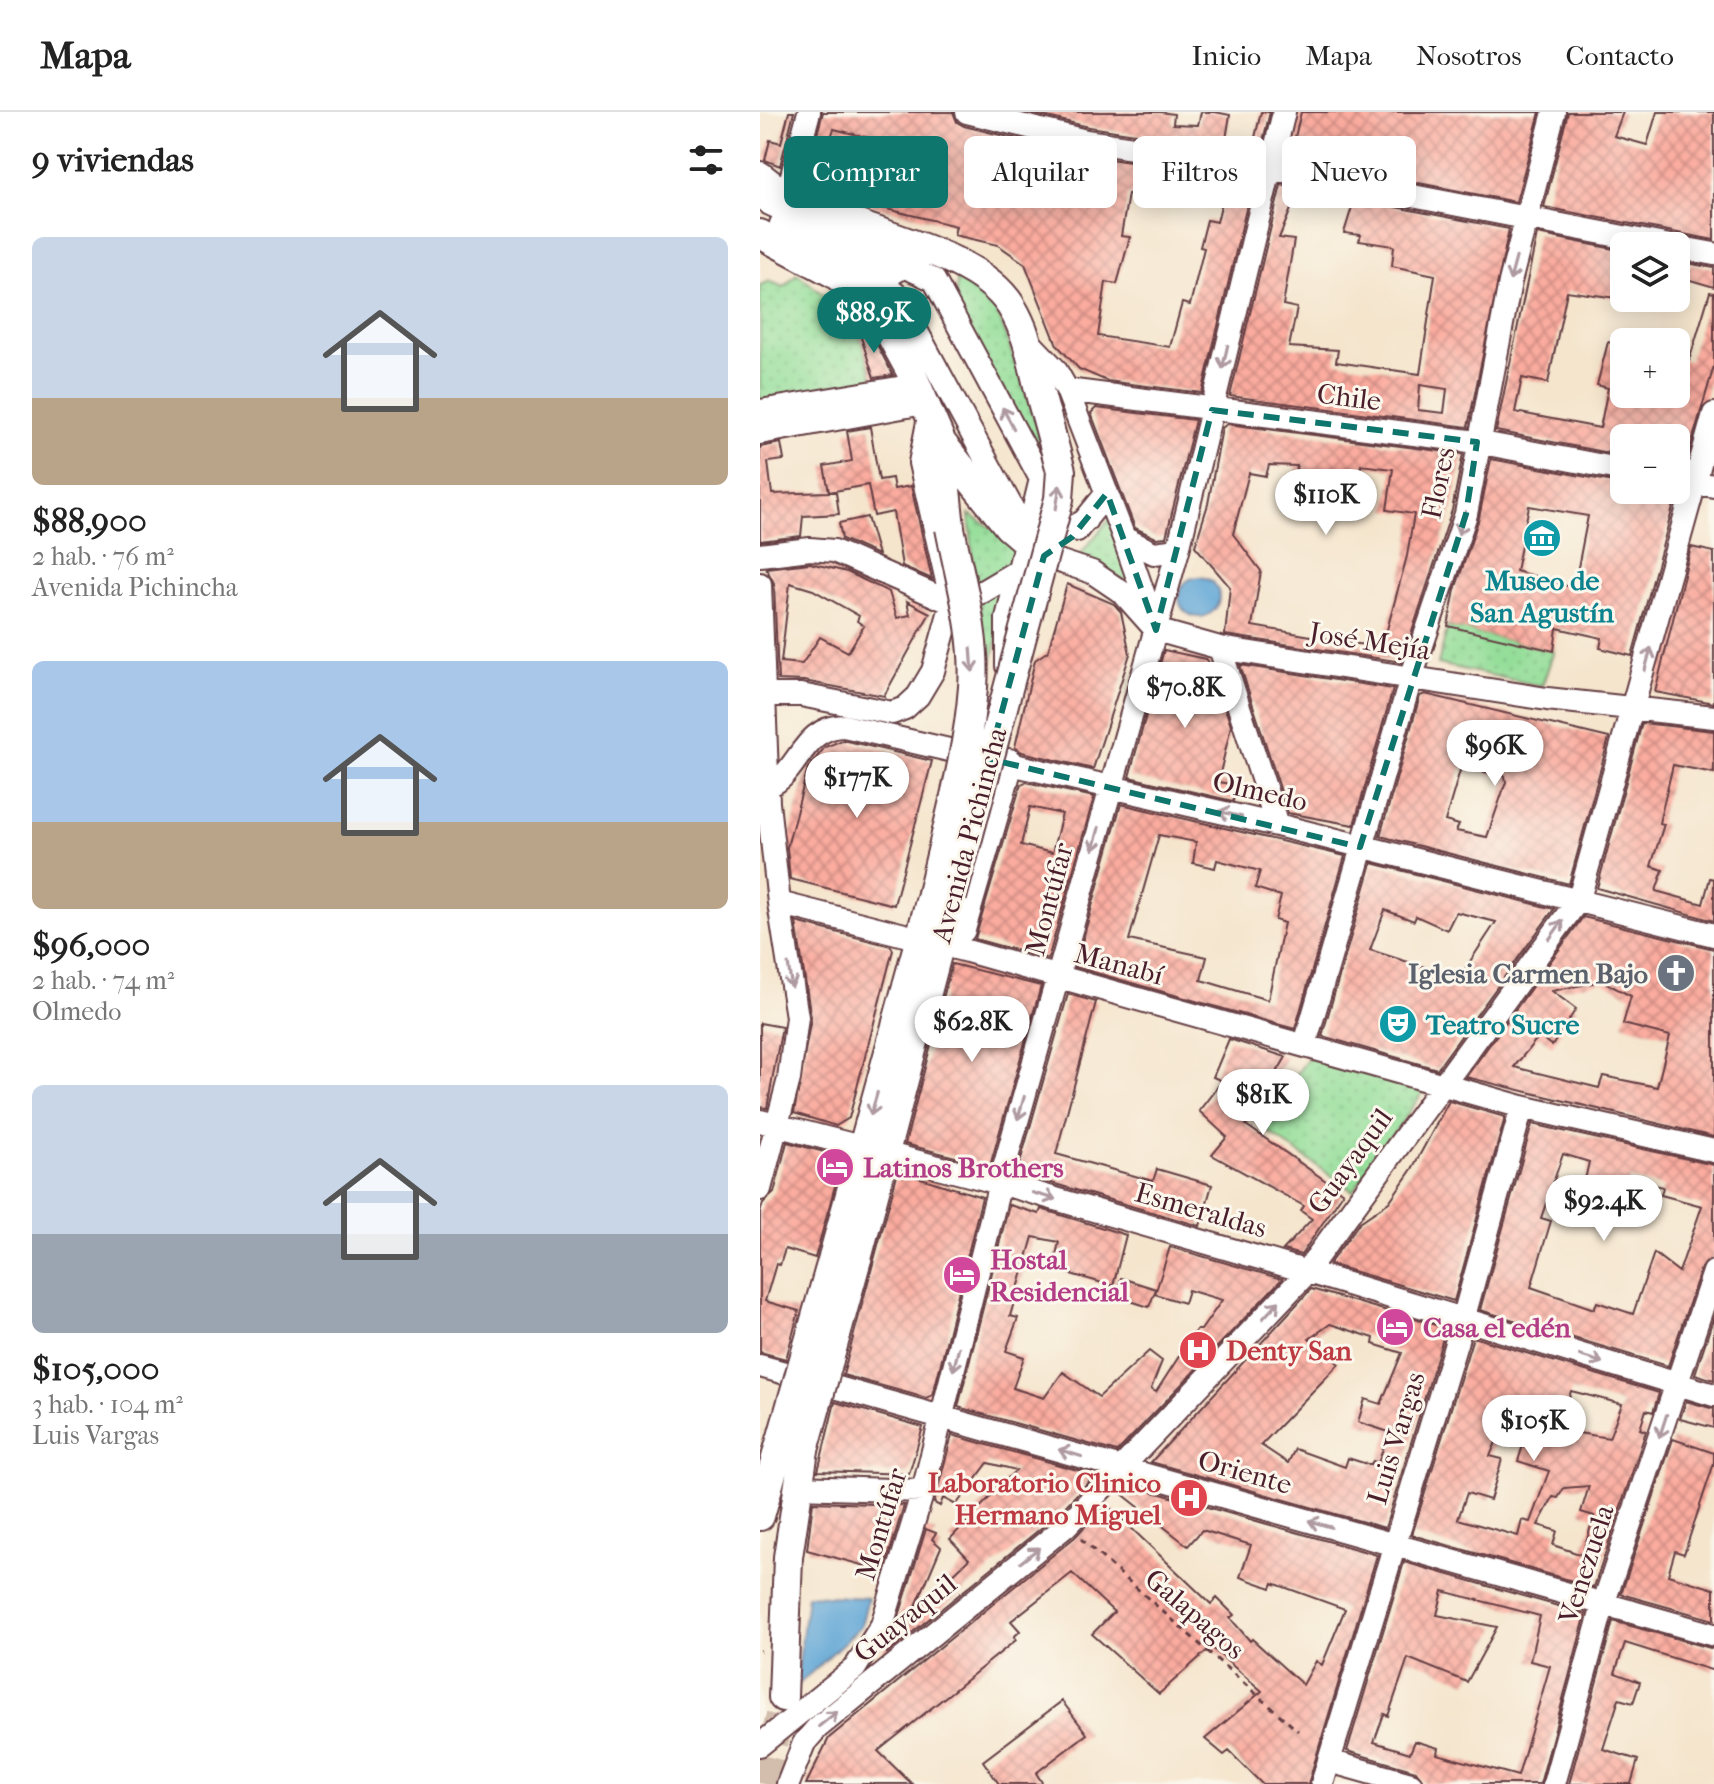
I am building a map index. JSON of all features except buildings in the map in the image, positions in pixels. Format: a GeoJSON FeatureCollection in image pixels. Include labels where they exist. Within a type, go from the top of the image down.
{"type":"FeatureCollection","features":[{"type":"Feature","properties":{"kind":"main road","name":"Avenida Pichincha"},"geometry":{"type":"LineString","coordinates":[[760,176],[773,195],[913,256],[968,267],[994,285],[1010,303],[1028,341],[1033,377],[1061,471],[1059,499],[942,895],[791,1451],[760,1516]]}},
{"type":"Feature","properties":{"kind":"main road","name":"Avenida Pichincha"},"geometry":{"type":"LineString","coordinates":[[760,234],[875,293],[887,328],[927,412],[969,624],[973,686],[942,895]]}},
{"type":"Feature","properties":{"kind":"main road"},"geometry":{"type":"LineString","coordinates":[[875,293],[913,256]]}},
{"type":"Feature","properties":{"kind":"main road"},"geometry":{"type":"LineString","coordinates":[[927,412],[1008,526],[1032,541]]}},
{"type":"Feature","properties":{"kind":"main road"},"geometry":{"type":"LineString","coordinates":[[930,940],[962,928],[1009,763]]}},
{"type":"Feature","properties":{"kind":"main road","name":"Avenida Pichincha"},"geometry":{"type":"LineString","coordinates":[[783,1697],[788,1557],[797,1487],[791,1451]]}},
{"type":"Feature","properties":{"kind":"street"},"geometry":{"type":"LineString","coordinates":[[773,195],[809,112]]}},
{"type":"Feature","properties":{"kind":"street"},"geometry":{"type":"LineString","coordinates":[[967,112],[1034,120],[1610,235]]}},
{"type":"Feature","properties":{"kind":"street","name":"Montúfar"},"geometry":{"type":"LineString","coordinates":[[760,1745],[855,1668],[882,1625],[923,1491],[1000,1183],[1178,550],[1284,112]]}},
{"type":"Feature","properties":{"kind":"street","name":"Flores"},"geometry":{"type":"LineString","coordinates":[[1305,1044],[1411,678],[1466,514],[1477,442],[1510,282],[1554,112]]}},
{"type":"Feature","properties":{"kind":"street"},"geometry":{"type":"LineString","coordinates":[[760,211],[854,260],[875,293],[897,295],[1032,541],[1092,572],[1123,593],[1156,630]]}},
{"type":"Feature","properties":{"kind":"street"},"geometry":{"type":"LineString","coordinates":[[1690,250],[1714,254]]}},
{"type":"Feature","properties":{"kind":"street"},"geometry":{"type":"LineString","coordinates":[[913,256],[934,280],[1041,479],[1032,541],[1019,570],[1007,618],[1009,763]]}},
{"type":"Feature","properties":{"kind":"street"},"geometry":{"type":"LineString","coordinates":[[1028,341],[1055,369],[1067,390],[1156,630]]}},
{"type":"Feature","properties":{"kind":"street","name":"Chile"},"geometry":{"type":"LineString","coordinates":[[1067,390],[1477,442],[1610,467]]}},
{"type":"Feature","properties":{"kind":"street"},"geometry":{"type":"LineString","coordinates":[[760,433],[927,412],[955,398]]}},
{"type":"Feature","properties":{"kind":"street"},"geometry":{"type":"LineString","coordinates":[[760,411],[927,412]]}},
{"type":"Feature","properties":{"kind":"street"},"geometry":{"type":"LineString","coordinates":[[764,695],[801,695],[892,713],[905,708],[918,696],[933,671],[952,603],[920,463],[927,412]]}},
{"type":"Feature","properties":{"kind":"street","name":"Guayaquil"},"geometry":{"type":"LineString","coordinates":[[788,1784],[804,1743],[817,1728],[1066,1526],[1307,1271],[1579,899],[1635,707],[1714,414]]}},
{"type":"Feature","properties":{"kind":"street"},"geometry":{"type":"LineString","coordinates":[[1032,541],[1072,537],[1107,493]]}},
{"type":"Feature","properties":{"kind":"street"},"geometry":{"type":"LineString","coordinates":[[1032,541],[1086,520]]}},
{"type":"Feature","properties":{"kind":"street"},"geometry":{"type":"LineString","coordinates":[[1124,538],[1154,553],[1178,550]]}},
{"type":"Feature","properties":{"kind":"street"},"geometry":{"type":"LineString","coordinates":[[760,555],[810,549],[834,551],[952,603],[982,592],[1019,570]]}},
{"type":"Feature","properties":{"kind":"street"},"geometry":{"type":"LineString","coordinates":[[760,584],[766,754],[764,788],[797,1017],[770,1123],[760,1189]]}},
{"type":"Feature","properties":{"kind":"street","name":"José Mejía"},"geometry":{"type":"LineString","coordinates":[[1156,630],[1220,648],[1411,678],[1561,701],[1714,717]]}},
{"type":"Feature","properties":{"kind":"street"},"geometry":{"type":"LineString","coordinates":[[1220,648],[1277,825]]}},
{"type":"Feature","properties":{"kind":"street","name":"Olmedo"},"geometry":{"type":"LineString","coordinates":[[764,788],[820,730],[844,726],[1277,825],[1714,935]]}},
{"type":"Feature","properties":{"kind":"street"},"geometry":{"type":"LineString","coordinates":[[766,754],[779,762],[801,753]]}},
{"type":"Feature","properties":{"kind":"street","name":"Manabí"},"geometry":{"type":"LineString","coordinates":[[779,903],[930,940],[1058,979],[1443,1083]]}},
{"type":"Feature","properties":{"kind":"street"},"geometry":{"type":"LineString","coordinates":[[1443,1083],[1522,1107],[1714,1151]]}},
{"type":"Feature","properties":{"kind":"street","name":"Luis Vargas"},"geometry":{"type":"LineString","coordinates":[[1322,1784],[1463,1321],[1522,1107]]}},
{"type":"Feature","properties":{"kind":"street","name":"Esmeraldas"},"geometry":{"type":"LineString","coordinates":[[770,1123],[1000,1183],[1307,1271],[1714,1395]]}},
{"type":"Feature","properties":{"kind":"street","name":"Venezuela"},"geometry":{"type":"LineString","coordinates":[[1554,1784],[1604,1602],[1714,1272]]}},
{"type":"Feature","properties":{"kind":"street","name":"Oriente"},"geometry":{"type":"LineString","coordinates":[[760,1366],[943,1415],[1714,1635]]}},
{"type":"Feature","properties":{"kind":"street"},"geometry":{"type":"LineString","coordinates":[[797,1487],[923,1491]]}},
{"type":"Feature","properties":{"kind":"street"},"geometry":{"type":"LineString","coordinates":[[1329,1761],[1411,1784]]}},
{"type":"Feature","properties":{"kind":"path","name":"Galapagos"},"geometry":{"type":"LineString","coordinates":[[1066,1526],[1298,1731]]}},
{"type":"Feature","properties":{"kind":"highlighted area"},"geometry":{"type":"Polygon","coordinates":[[[1212,410],[1477,442],[1466,514],[1360,847],[989,759],[1044,556],[1072,537],[1107,493],[1156,630],[1212,410]]]}},
{"type":"Feature","properties":{"kind":"green space"},"geometry":{"type":"Polygon","coordinates":[[[958,268],[991,297],[998,313],[1053,473],[1048,480],[955,307],[958,268]]]}},
{"type":"Feature","properties":{"kind":"green space"},"geometry":{"type":"Polygon","coordinates":[[[797,273],[856,322],[875,384],[760,403],[760,285],[770,281],[784,287],[797,273]]]}},
{"type":"Feature","properties":{"kind":"green space"},"geometry":{"type":"Polygon","coordinates":[[[969,514],[1018,544],[1012,563],[976,587],[969,514]]]}},
{"type":"Feature","properties":{"kind":"green space"},"geometry":{"type":"Polygon","coordinates":[[[1111,517],[1131,583],[1078,557],[1111,517]]]}},
{"type":"Feature","properties":{"kind":"green space"},"geometry":{"type":"Polygon","coordinates":[[[1010,581],[983,703],[980,601],[1010,581]]]}},
{"type":"Feature","properties":{"kind":"green space"},"geometry":{"type":"Polygon","coordinates":[[[1448,626],[1554,651],[1542,686],[1438,664],[1448,626]]]}},
{"type":"Feature","properties":{"kind":"green space"},"geometry":{"type":"Polygon","coordinates":[[[1310,1055],[1428,1085],[1353,1191],[1260,1126],[1310,1055]]]}},
{"type":"Feature","properties":{"kind":"water"},"geometry":{"type":"Polygon","coordinates":[[[1199,577],[1213,583],[1219,597],[1213,611],[1199,617],[1185,611],[1179,597],[1185,583],[1199,577]]]}},
{"type":"Feature","properties":{"kind":"water"},"geometry":{"type":"Polygon","coordinates":[[[807,1595],[868,1598],[861,1626],[796,1687],[807,1595]]]}},
{"type":"Feature","properties":{"kind":"tunnel"},"geometry":{"type":"LineString","coordinates":[[763,1784],[781,1711]]}},
{"type":"Feature","properties":{"kind":"place","name":"Museo de San Agustín"},"geometry":{"type":"Point","coordinates":[1542,538]}},
{"type":"Feature","properties":{"kind":"place","name":"Iglesia Carmen Bajo"},"geometry":{"type":"Point","coordinates":[1676,973]}},
{"type":"Feature","properties":{"kind":"place","name":"Teatro Sucre"},"geometry":{"type":"Point","coordinates":[1398,1024]}},
{"type":"Feature","properties":{"kind":"place","name":"Latinos Brothers"},"geometry":{"type":"Point","coordinates":[835,1167]}},
{"type":"Feature","properties":{"kind":"place","name":"Hostal Residencial"},"geometry":{"type":"Point","coordinates":[962,1275]}},
{"type":"Feature","properties":{"kind":"place","name":"Casa el edén"},"geometry":{"type":"Point","coordinates":[1395,1327]}},
{"type":"Feature","properties":{"kind":"place","name":"Denty San"},"geometry":{"type":"Point","coordinates":[1198,1350]}},
{"type":"Feature","properties":{"kind":"place","name":"Laboratorio Clinico Hermano Miguel"},"geometry":{"type":"Point","coordinates":[1189,1498]}}]}
